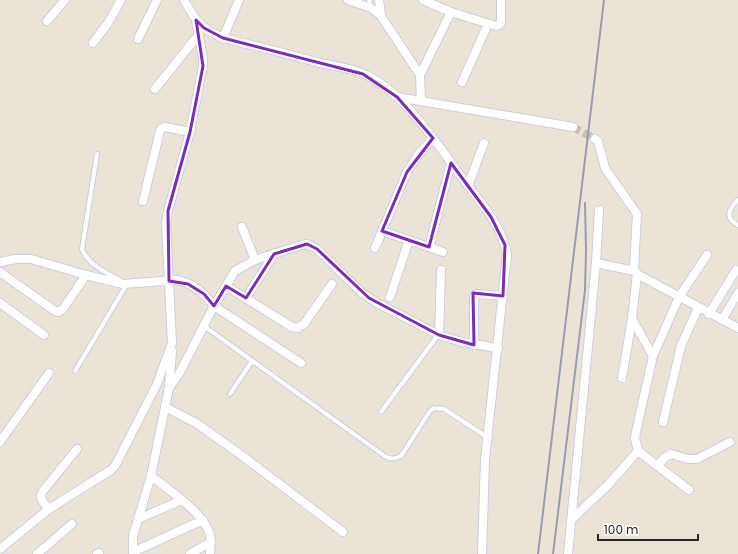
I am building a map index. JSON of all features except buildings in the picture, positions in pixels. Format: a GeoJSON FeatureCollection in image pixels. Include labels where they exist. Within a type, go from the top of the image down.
{"type":"FeatureCollection","features":[{"type":"Feature","properties":{"kind":"street"},"geometry":{"type":"LineString","coordinates":[[47,21],[65,0]]}},
{"type":"Feature","properties":{"kind":"street"},"geometry":{"type":"LineString","coordinates":[[93,42],[108,23],[121,0]]}},
{"type":"Feature","properties":{"kind":"street"},"geometry":{"type":"LineString","coordinates":[[138,39],[157,0]]}},
{"type":"Feature","properties":{"kind":"street"},"geometry":{"type":"LineString","coordinates":[[184,0],[196,20],[204,28],[223,38],[363,74],[386,88],[397,97],[433,138],[491,217],[505,245],[507,254],[485,460],[482,554]]}},
{"type":"Feature","properties":{"kind":"street"},"geometry":{"type":"LineString","coordinates":[[223,38],[239,0]]}},
{"type":"Feature","properties":{"kind":"street"},"geometry":{"type":"LineString","coordinates":[[348,0],[370,4],[381,16],[420,75]]}},
{"type":"Feature","properties":{"kind":"street"},"geometry":{"type":"LineString","coordinates":[[379,0],[381,16]]}},
{"type":"Feature","properties":{"kind":"street"},"geometry":{"type":"LineString","coordinates":[[423,0],[451,12],[496,26],[501,22],[501,0]]}},
{"type":"Feature","properties":{"kind":"street"},"geometry":{"type":"LineString","coordinates":[[421,101],[420,75],[451,12]]}},
{"type":"Feature","properties":{"kind":"street"},"geometry":{"type":"LineString","coordinates":[[196,20],[203,58],[203,66],[190,132],[166,223],[172,343],[169,388],[151,476],[133,536],[133,553],[202,520]]}},
{"type":"Feature","properties":{"kind":"street"},"geometry":{"type":"LineString","coordinates":[[462,82],[488,24]]}},
{"type":"Feature","properties":{"kind":"street"},"geometry":{"type":"LineString","coordinates":[[155,89],[199,34]]}},
{"type":"Feature","properties":{"kind":"street"},"geometry":{"type":"LineString","coordinates":[[397,97],[573,127]]}},
{"type":"Feature","properties":{"kind":"street"},"geometry":{"type":"LineString","coordinates":[[143,201],[160,131],[165,127],[190,132]]}},
{"type":"Feature","properties":{"kind":"street"},"geometry":{"type":"LineString","coordinates":[[375,248],[407,172],[415,159],[433,138]]}},
{"type":"Feature","properties":{"kind":"street"},"geometry":{"type":"LineString","coordinates":[[595,139],[598,142],[607,172],[637,214],[636,273],[632,319],[622,378]]}},
{"type":"Feature","properties":{"kind":"street"},"geometry":{"type":"LineString","coordinates":[[468,186],[484,143]]}},
{"type":"Feature","properties":{"kind":"street"},"geometry":{"type":"LineString","coordinates":[[429,247],[451,163]]}},
{"type":"Feature","properties":{"kind":"street"},"geometry":{"type":"LineString","coordinates":[[568,554],[600,210]]}},
{"type":"Feature","properties":{"kind":"street"},"geometry":{"type":"LineString","coordinates":[[242,227],[255,260]]}},
{"type":"Feature","properties":{"kind":"street"},"geometry":{"type":"LineString","coordinates":[[382,231],[442,252]]}},
{"type":"Feature","properties":{"kind":"street"},"geometry":{"type":"LineString","coordinates":[[390,297],[409,240]]}},
{"type":"Feature","properties":{"kind":"street"},"geometry":{"type":"LineString","coordinates":[[169,388],[179,374],[214,306],[235,271],[255,260],[307,244],[317,249],[369,298],[439,334],[474,345],[498,348]]}},
{"type":"Feature","properties":{"kind":"street"},"geometry":{"type":"LineString","coordinates":[[246,298],[274,254]]}},
{"type":"Feature","properties":{"kind":"street"},"geometry":{"type":"LineString","coordinates":[[689,490],[638,451],[635,438],[653,356],[679,297],[707,255]]}},
{"type":"Feature","properties":{"kind":"street"},"geometry":{"type":"LineString","coordinates":[[0,262],[15,259],[31,259],[116,283],[127,284],[177,280],[188,284],[204,294],[214,306],[300,363]]}},
{"type":"Feature","properties":{"kind":"street"},"geometry":{"type":"LineString","coordinates":[[596,263],[636,273],[709,314],[738,328]]}},
{"type":"Feature","properties":{"kind":"street"},"geometry":{"type":"LineString","coordinates":[[439,334],[441,270]]}},
{"type":"Feature","properties":{"kind":"street"},"geometry":{"type":"LineString","coordinates":[[709,314],[736,270]]}},
{"type":"Feature","properties":{"kind":"street"},"geometry":{"type":"LineString","coordinates":[[0,272],[58,312],[63,309],[86,275]]}},
{"type":"Feature","properties":{"kind":"street"},"geometry":{"type":"LineString","coordinates":[[226,286],[292,327],[296,328],[304,324],[332,284]]}},
{"type":"Feature","properties":{"kind":"street"},"geometry":{"type":"LineString","coordinates":[[722,320],[738,293]]}},
{"type":"Feature","properties":{"kind":"street"},"geometry":{"type":"LineString","coordinates":[[474,345],[474,297],[476,294],[503,296]]}},
{"type":"Feature","properties":{"kind":"street"},"geometry":{"type":"LineString","coordinates":[[0,303],[44,336]]}},
{"type":"Feature","properties":{"kind":"street"},"geometry":{"type":"LineString","coordinates":[[663,422],[682,346],[698,308]]}},
{"type":"Feature","properties":{"kind":"street"},"geometry":{"type":"LineString","coordinates":[[632,319],[653,356]]}},
{"type":"Feature","properties":{"kind":"street"},"geometry":{"type":"LineString","coordinates":[[8,554],[1,548],[49,509],[105,474],[115,466],[157,384],[172,343]]}},
{"type":"Feature","properties":{"kind":"street"},"geometry":{"type":"LineString","coordinates":[[0,442],[49,372]]}},
{"type":"Feature","properties":{"kind":"street"},"geometry":{"type":"LineString","coordinates":[[165,407],[202,427],[343,532]]}},
{"type":"Feature","properties":{"kind":"street"},"geometry":{"type":"LineString","coordinates":[[658,466],[664,458],[671,454],[688,459],[697,459],[730,442]]}},
{"type":"Feature","properties":{"kind":"street"},"geometry":{"type":"LineString","coordinates":[[49,509],[40,496],[77,449]]}},
{"type":"Feature","properties":{"kind":"street"},"geometry":{"type":"LineString","coordinates":[[572,519],[608,485],[638,451]]}},
{"type":"Feature","properties":{"kind":"street"},"geometry":{"type":"LineString","coordinates":[[151,476],[182,500],[202,520],[210,533],[210,554]]}},
{"type":"Feature","properties":{"kind":"street"},"geometry":{"type":"LineString","coordinates":[[138,519],[182,500]]}},
{"type":"Feature","properties":{"kind":"street"},"geometry":{"type":"LineString","coordinates":[[37,554],[72,524]]}},
{"type":"Feature","properties":{"kind":"street"},"geometry":{"type":"LineString","coordinates":[[190,554],[211,542]]}},
{"type":"Feature","properties":{"kind":"lane"},"geometry":{"type":"LineString","coordinates":[[75,371],[127,284],[97,268],[85,255],[82,249],[96,154]]}},
{"type":"Feature","properties":{"kind":"lane"},"geometry":{"type":"LineString","coordinates":[[738,200],[730,210],[729,214],[730,219],[738,225]]}},
{"type":"Feature","properties":{"kind":"lane"},"geometry":{"type":"LineString","coordinates":[[204,326],[386,457],[391,459],[396,459],[401,456],[434,408],[444,409],[488,438]]}},
{"type":"Feature","properties":{"kind":"lane"},"geometry":{"type":"LineString","coordinates":[[380,412],[439,334]]}},
{"type":"Feature","properties":{"kind":"lane"},"geometry":{"type":"LineString","coordinates":[[230,394],[252,361]]}},
{"type":"Feature","properties":{"kind":"highlighted area"},"geometry":{"type":"Polygon","coordinates":[[[196,20],[204,28],[223,38],[363,74],[397,97],[433,138],[407,172],[382,231],[429,247],[451,163],[491,217],[505,245],[503,296],[473,293],[474,345],[439,335],[369,298],[317,249],[307,244],[274,254],[246,298],[226,286],[214,306],[204,294],[188,284],[169,281],[168,211],[190,132],[203,66],[196,20]]]}},
{"type":"Feature","properties":{"kind":"tunnel"},"geometry":{"type":"LineString","coordinates":[[573,127],[595,139]]}},
{"type":"Feature","properties":{"kind":"railway"},"geometry":{"type":"LineString","coordinates":[[538,554],[604,0]]}},
{"type":"Feature","properties":{"kind":"railway"},"geometry":{"type":"LineString","coordinates":[[553,554],[585,290],[585,203]]}}]}
